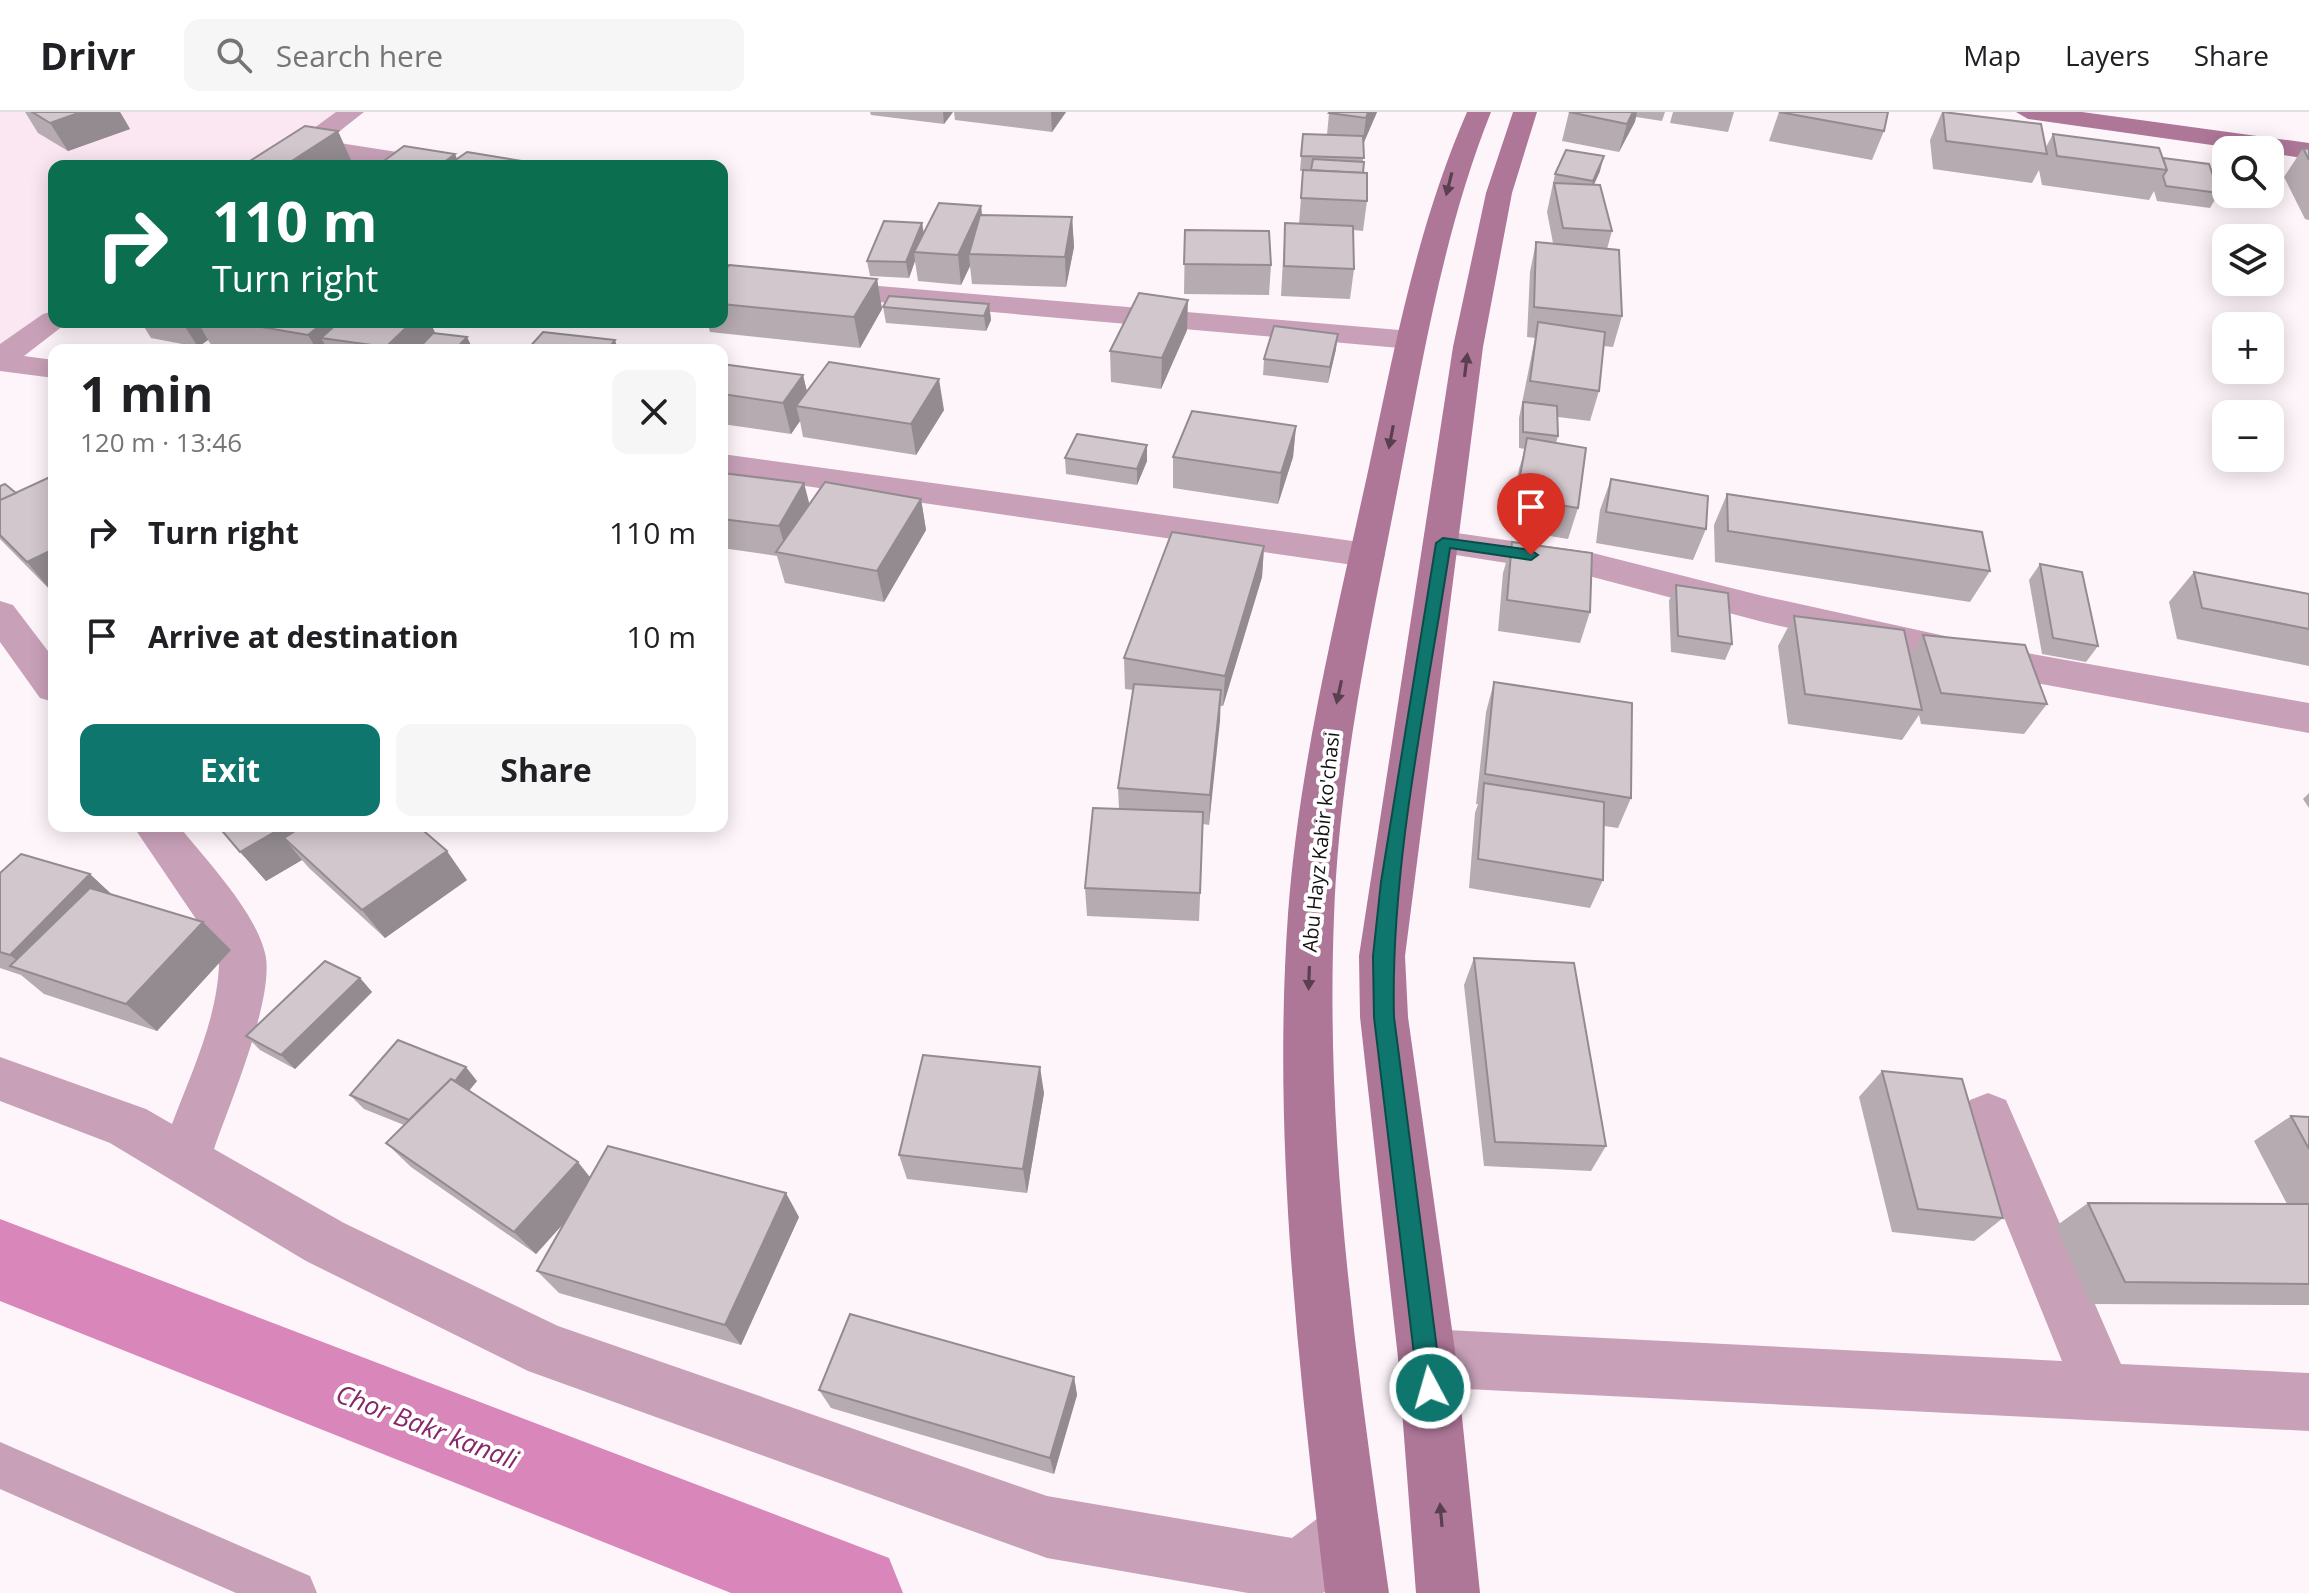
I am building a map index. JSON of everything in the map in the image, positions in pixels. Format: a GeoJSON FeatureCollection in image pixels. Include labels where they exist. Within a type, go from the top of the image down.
{"type":"FeatureCollection","features":[{"type":"Feature","properties":{"kind":"main road","name":"Abu Hayz Kabir ko'chasi"},"geometry":{"type":"LineString","coordinates":[[1354,1572],[1326,1355],[1307,1037],[1311,913],[1334,715],[1411,340],[1454,166],[1479,112]]}},
{"type":"Feature","properties":{"kind":"main road"},"geometry":{"type":"LineString","coordinates":[[1448,1593],[1427,1358],[1384,1017],[1382,956],[1390,882],[1443,543],[1468,347],[1499,193],[1525,112]]}},
{"type":"Feature","properties":{"kind":"main road"},"geometry":{"type":"LineString","coordinates":[[2028,112],[2309,151]]}},
{"type":"Feature","properties":{"kind":"street"},"geometry":{"type":"LineString","coordinates":[[284,160],[352,112]]}},
{"type":"Feature","properties":{"kind":"street"},"geometry":{"type":"LineString","coordinates":[[305,145],[398,160]]}},
{"type":"Feature","properties":{"kind":"street"},"geometry":{"type":"LineString","coordinates":[[797,288],[1411,340]]}},
{"type":"Feature","properties":{"kind":"street"},"geometry":{"type":"LineString","coordinates":[[0,360],[48,324]]}},
{"type":"Feature","properties":{"kind":"street"},"geometry":{"type":"LineString","coordinates":[[0,360],[48,368]]}},
{"type":"Feature","properties":{"kind":"street"},"geometry":{"type":"LineString","coordinates":[[728,465],[1367,555]]}},
{"type":"Feature","properties":{"kind":"street"},"geometry":{"type":"LineString","coordinates":[[1443,543],[1589,564],[1763,609],[2004,663],[2309,718]]}},
{"type":"Feature","properties":{"kind":"street"},"geometry":{"type":"LineString","coordinates":[[0,614],[48,680]]}},
{"type":"Feature","properties":{"kind":"street"},"geometry":{"type":"LineString","coordinates":[[159,832],[221,917],[243,955],[240,993],[184,1161]]}},
{"type":"Feature","properties":{"kind":"street"},"geometry":{"type":"LineString","coordinates":[[0,1079],[128,1126],[325,1242],[548,1351],[1047,1527],[1301,1571],[1354,1572]]}},
{"type":"Feature","properties":{"kind":"street"},"geometry":{"type":"LineString","coordinates":[[1988,1116],[2104,1392]]}},
{"type":"Feature","properties":{"kind":"street"},"geometry":{"type":"LineString","coordinates":[[1427,1358],[2309,1402]]}},
{"type":"Feature","properties":{"kind":"lane"},"geometry":{"type":"LineString","coordinates":[[0,1465],[293,1593]]}},
{"type":"Feature","properties":{"kind":"shaded area"},"geometry":{"type":"Polygon","coordinates":[[[0,112],[341,112],[272,160],[48,160],[48,316],[0,350],[0,112]]]}},
{"type":"Feature","properties":{"kind":"building"},"geometry":{"type":"Polygon","coordinates":[[[32,112],[81,112],[50,123],[32,112]]]}},
{"type":"Feature","properties":{"kind":"building"},"geometry":{"type":"Polygon","coordinates":[[[1330,112],[1368,112],[1366,118],[1330,112]]]}},
{"type":"Feature","properties":{"kind":"building"},"geometry":{"type":"Polygon","coordinates":[[[1569,112],[1633,112],[1627,124],[1569,112]]]}},
{"type":"Feature","properties":{"kind":"building"},"geometry":{"type":"Polygon","coordinates":[[[1779,112],[1888,112],[1884,131],[1779,112]]]}},
{"type":"Feature","properties":{"kind":"building"},"geometry":{"type":"Polygon","coordinates":[[[1943,112],[2041,124],[2047,154],[1946,141],[1943,112]]]}},
{"type":"Feature","properties":{"kind":"building"},"geometry":{"type":"Polygon","coordinates":[[[305,126],[338,131],[293,160],[251,160],[305,126]]]}},
{"type":"Feature","properties":{"kind":"building"},"geometry":{"type":"Polygon","coordinates":[[[1303,134],[1363,136],[1364,158],[1301,156],[1303,134]]]}},
{"type":"Feature","properties":{"kind":"building"},"geometry":{"type":"Polygon","coordinates":[[[2053,134],[2159,148],[2167,170],[2057,156],[2053,134]]]}},
{"type":"Feature","properties":{"kind":"building"},"geometry":{"type":"Polygon","coordinates":[[[404,146],[455,154],[447,160],[385,160],[404,146]]]}},
{"type":"Feature","properties":{"kind":"building"},"geometry":{"type":"Polygon","coordinates":[[[1566,150],[1604,156],[1593,181],[1555,174],[1566,150]]]}},
{"type":"Feature","properties":{"kind":"building"},"geometry":{"type":"Polygon","coordinates":[[[467,152],[516,160],[456,160],[467,152]]]}},
{"type":"Feature","properties":{"kind":"building"},"geometry":{"type":"Polygon","coordinates":[[[2163,158],[2209,164],[2212,192],[2166,186],[2163,176],[2167,170],[2163,158]]]}},
{"type":"Feature","properties":{"kind":"building"},"geometry":{"type":"Polygon","coordinates":[[[1313,159],[1364,162],[1363,173],[1311,170],[1313,159]]]}},
{"type":"Feature","properties":{"kind":"building"},"geometry":{"type":"Polygon","coordinates":[[[1303,170],[1367,173],[1367,201],[1301,198],[1303,170]]]}},
{"type":"Feature","properties":{"kind":"building"},"geometry":{"type":"Polygon","coordinates":[[[1554,183],[1600,185],[1612,231],[1563,228],[1554,183]]]}},
{"type":"Feature","properties":{"kind":"building"},"geometry":{"type":"Polygon","coordinates":[[[939,203],[981,206],[958,255],[914,252],[939,203]]]}},
{"type":"Feature","properties":{"kind":"building"},"geometry":{"type":"Polygon","coordinates":[[[980,215],[1072,217],[1065,257],[969,254],[980,215]]]}},
{"type":"Feature","properties":{"kind":"building"},"geometry":{"type":"Polygon","coordinates":[[[884,221],[922,223],[906,262],[867,261],[884,221]]]}},
{"type":"Feature","properties":{"kind":"building"},"geometry":{"type":"Polygon","coordinates":[[[1285,223],[1353,226],[1354,269],[1284,266],[1285,223]]]}},
{"type":"Feature","properties":{"kind":"building"},"geometry":{"type":"Polygon","coordinates":[[[1185,230],[1269,231],[1271,265],[1184,264],[1185,230]]]}},
{"type":"Feature","properties":{"kind":"building"},"geometry":{"type":"Polygon","coordinates":[[[1536,242],[1619,250],[1622,316],[1534,307],[1536,242]]]}},
{"type":"Feature","properties":{"kind":"building"},"geometry":{"type":"Polygon","coordinates":[[[728,266],[877,279],[854,317],[728,305],[728,266]]]}},
{"type":"Feature","properties":{"kind":"building"},"geometry":{"type":"Polygon","coordinates":[[[1139,293],[1188,300],[1162,358],[1110,351],[1139,293]]]}},
{"type":"Feature","properties":{"kind":"building"},"geometry":{"type":"Polygon","coordinates":[[[889,296],[989,304],[984,316],[883,307],[889,296]]]}},
{"type":"Feature","properties":{"kind":"building"},"geometry":{"type":"Polygon","coordinates":[[[1538,322],[1605,332],[1599,391],[1530,381],[1538,322]]]}},
{"type":"Feature","properties":{"kind":"building"},"geometry":{"type":"Polygon","coordinates":[[[1274,326],[1338,334],[1330,367],[1264,359],[1274,326]]]}},
{"type":"Feature","properties":{"kind":"building"},"geometry":{"type":"Polygon","coordinates":[[[268,328],[317,328],[308,335],[268,328]]]}},
{"type":"Feature","properties":{"kind":"building"},"geometry":{"type":"Polygon","coordinates":[[[332,328],[406,328],[389,344],[321,338],[332,328]]]}},
{"type":"Feature","properties":{"kind":"building"},"geometry":{"type":"Polygon","coordinates":[[[543,332],[615,340],[612,344],[532,344],[543,332]]]}},
{"type":"Feature","properties":{"kind":"building"},"geometry":{"type":"Polygon","coordinates":[[[433,333],[467,337],[461,344],[423,344],[433,333]]]}},
{"type":"Feature","properties":{"kind":"building"},"geometry":{"type":"Polygon","coordinates":[[[829,362],[939,379],[911,424],[796,406],[829,362]]]}},
{"type":"Feature","properties":{"kind":"building"},"geometry":{"type":"Polygon","coordinates":[[[728,365],[803,375],[783,403],[728,395],[728,365]]]}},
{"type":"Feature","properties":{"kind":"building"},"geometry":{"type":"Polygon","coordinates":[[[1523,402],[1557,406],[1558,436],[1523,432],[1523,402]]]}},
{"type":"Feature","properties":{"kind":"building"},"geometry":{"type":"Polygon","coordinates":[[[1192,411],[1296,426],[1281,473],[1173,457],[1192,411]]]}},
{"type":"Feature","properties":{"kind":"building"},"geometry":{"type":"Polygon","coordinates":[[[1077,434],[1147,445],[1137,469],[1065,458],[1077,434]]]}},
{"type":"Feature","properties":{"kind":"building"},"geometry":{"type":"Polygon","coordinates":[[[1527,438],[1586,448],[1578,508],[1516,498],[1527,438]]]}},
{"type":"Feature","properties":{"kind":"building"},"geometry":{"type":"Polygon","coordinates":[[[728,474],[804,483],[779,526],[728,520],[728,474]]]}},
{"type":"Feature","properties":{"kind":"building"},"geometry":{"type":"Polygon","coordinates":[[[48,478],[48,552],[27,562],[0,535],[0,500],[48,478]]]}},
{"type":"Feature","properties":{"kind":"building"},"geometry":{"type":"Polygon","coordinates":[[[1611,479],[1708,496],[1706,529],[1606,512],[1611,479]]]}},
{"type":"Feature","properties":{"kind":"building"},"geometry":{"type":"Polygon","coordinates":[[[825,482],[921,499],[877,571],[776,552],[825,482]]]}},
{"type":"Feature","properties":{"kind":"building"},"geometry":{"type":"Polygon","coordinates":[[[5,484],[16,493],[0,500],[0,486],[5,484]]]}},
{"type":"Feature","properties":{"kind":"building"},"geometry":{"type":"Polygon","coordinates":[[[1727,494],[1982,532],[1990,571],[1728,531],[1727,494]]]}},
{"type":"Feature","properties":{"kind":"building"},"geometry":{"type":"Polygon","coordinates":[[[1172,532],[1264,546],[1225,676],[1124,658],[1172,532]]]}},
{"type":"Feature","properties":{"kind":"building"},"geometry":{"type":"Polygon","coordinates":[[[1512,542],[1592,553],[1590,612],[1507,600],[1512,542]]]}},
{"type":"Feature","properties":{"kind":"building"},"geometry":{"type":"Polygon","coordinates":[[[2040,564],[2082,572],[2098,646],[2053,638],[2040,564]]]}},
{"type":"Feature","properties":{"kind":"building"},"geometry":{"type":"Polygon","coordinates":[[[2194,572],[2309,594],[2309,629],[2202,608],[2194,572]]]}},
{"type":"Feature","properties":{"kind":"building"},"geometry":{"type":"Polygon","coordinates":[[[1676,585],[1728,593],[1732,644],[1678,636],[1676,585]]]}},
{"type":"Feature","properties":{"kind":"building"},"geometry":{"type":"Polygon","coordinates":[[[1794,616],[1904,630],[1922,710],[1805,694],[1794,616]]]}},
{"type":"Feature","properties":{"kind":"building"},"geometry":{"type":"Polygon","coordinates":[[[1923,635],[2025,645],[2047,704],[1941,693],[1923,635]]]}},
{"type":"Feature","properties":{"kind":"building"},"geometry":{"type":"Polygon","coordinates":[[[1494,682],[1632,703],[1631,798],[1485,774],[1494,682]]]}},
{"type":"Feature","properties":{"kind":"building"},"geometry":{"type":"Polygon","coordinates":[[[1134,684],[1221,690],[1210,795],[1118,788],[1134,684]]]}},
{"type":"Feature","properties":{"kind":"building"},"geometry":{"type":"Polygon","coordinates":[[[1484,783],[1604,802],[1603,880],[1478,859],[1484,783]]]}},
{"type":"Feature","properties":{"kind":"building"},"geometry":{"type":"Polygon","coordinates":[[[1093,808],[1203,812],[1200,893],[1085,888],[1093,808]]]}},
{"type":"Feature","properties":{"kind":"building"},"geometry":{"type":"Polygon","coordinates":[[[223,832],[275,832],[240,852],[223,832]]]}},
{"type":"Feature","properties":{"kind":"building"},"geometry":{"type":"Polygon","coordinates":[[[294,832],[425,832],[447,851],[362,910],[284,838],[294,832]]]}},
{"type":"Feature","properties":{"kind":"building"},"geometry":{"type":"Polygon","coordinates":[[[21,854],[90,874],[10,955],[0,952],[0,873],[21,854]]]}},
{"type":"Feature","properties":{"kind":"building"},"geometry":{"type":"Polygon","coordinates":[[[90,888],[203,922],[126,1004],[10,966],[90,888]]]}},
{"type":"Feature","properties":{"kind":"building"},"geometry":{"type":"Polygon","coordinates":[[[1474,958],[1574,963],[1606,1146],[1495,1142],[1474,958]]]}},
{"type":"Feature","properties":{"kind":"building"},"geometry":{"type":"Polygon","coordinates":[[[325,961],[360,978],[281,1055],[246,1036],[325,961]]]}},
{"type":"Feature","properties":{"kind":"building"},"geometry":{"type":"Polygon","coordinates":[[[398,1040],[466,1067],[455,1081],[451,1079],[409,1120],[350,1095],[398,1040]]]}},
{"type":"Feature","properties":{"kind":"building"},"geometry":{"type":"Polygon","coordinates":[[[923,1055],[1040,1067],[1023,1169],[899,1155],[923,1055]]]}},
{"type":"Feature","properties":{"kind":"building"},"geometry":{"type":"Polygon","coordinates":[[[1882,1071],[1962,1079],[2003,1218],[1918,1209],[1882,1071]]]}},
{"type":"Feature","properties":{"kind":"building"},"geometry":{"type":"Polygon","coordinates":[[[451,1079],[578,1162],[514,1232],[386,1143],[451,1079]]]}},
{"type":"Feature","properties":{"kind":"building"},"geometry":{"type":"Polygon","coordinates":[[[2291,1116],[2309,1117],[2309,1149],[2291,1116]]]}},
{"type":"Feature","properties":{"kind":"building"},"geometry":{"type":"Polygon","coordinates":[[[608,1146],[786,1193],[725,1325],[537,1271],[608,1146]]]}},
{"type":"Feature","properties":{"kind":"building"},"geometry":{"type":"Polygon","coordinates":[[[2088,1203],[2309,1204],[2309,1284],[2125,1282],[2088,1203]]]}},
{"type":"Feature","properties":{"kind":"building"},"geometry":{"type":"Polygon","coordinates":[[[850,1314],[1074,1377],[1050,1458],[819,1390],[850,1314]]]}},
{"type":"Feature","properties":{"kind":"waterway","name":"Chor Bakr kanali"},"geometry":{"type":"LineString","coordinates":[[0,1260],[854,1593]]}},
{"type":"Feature","properties":{"kind":"route"},"geometry":{"type":"LineString","coordinates":[[1430,1388],[1384,1017],[1382,956],[1390,882],[1443,543],[1531,555]]}}]}
